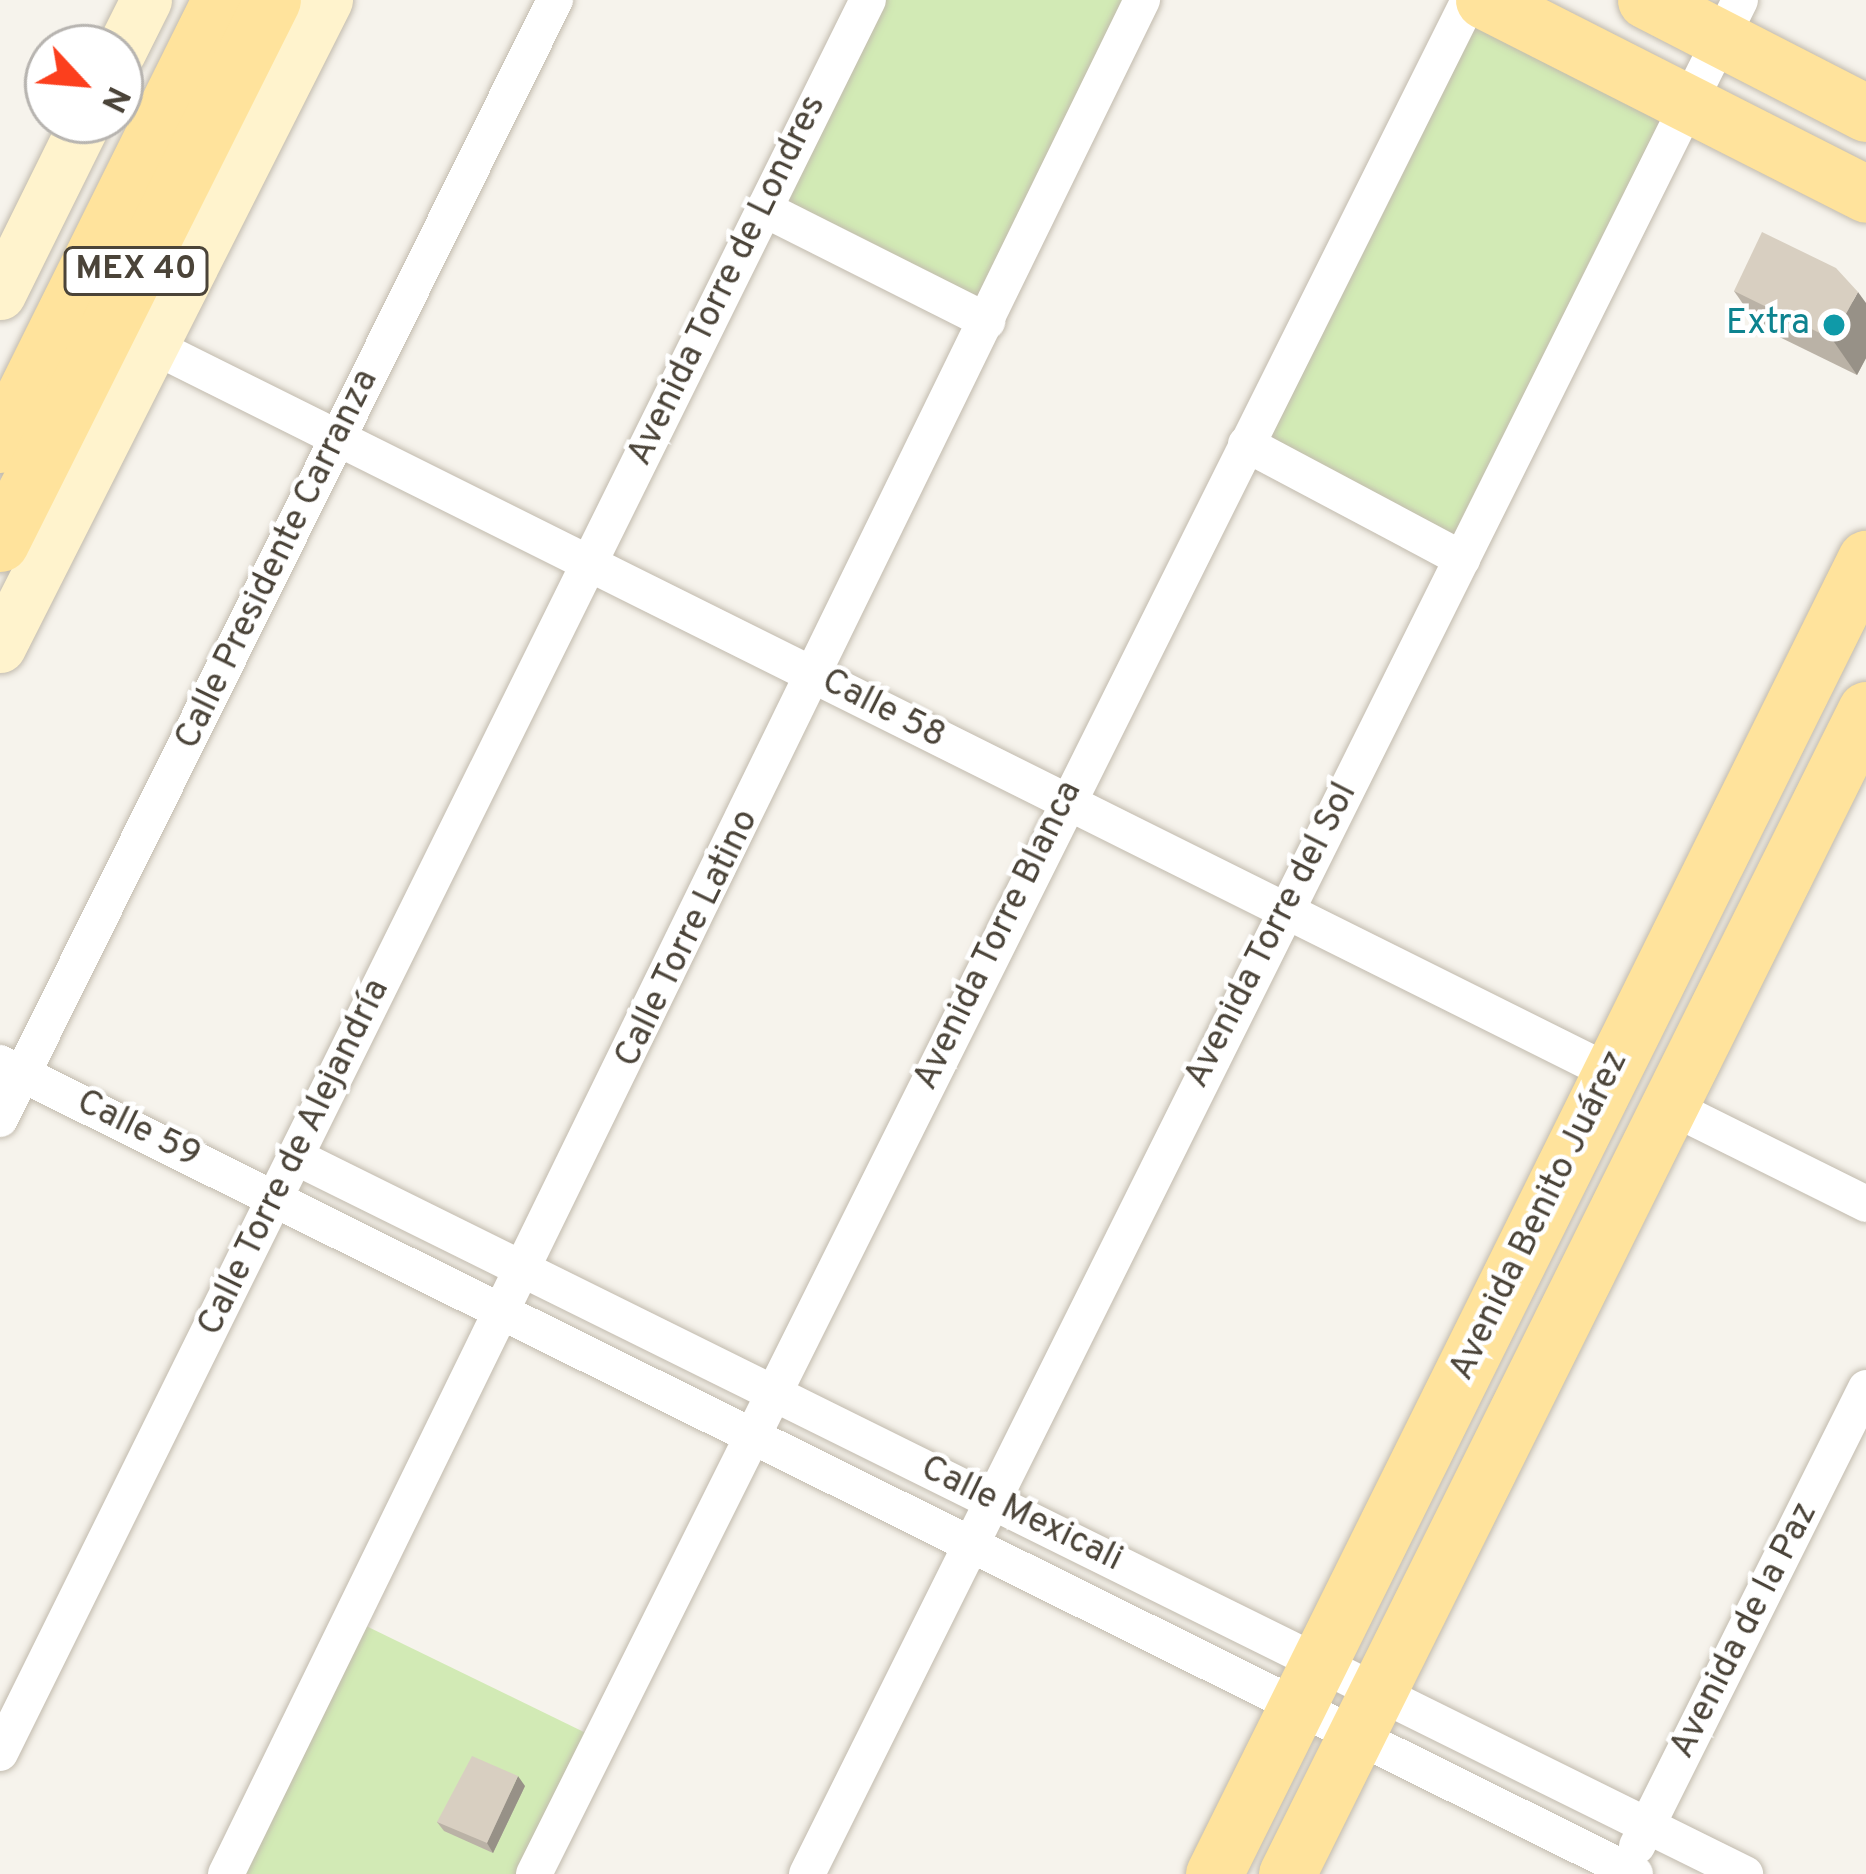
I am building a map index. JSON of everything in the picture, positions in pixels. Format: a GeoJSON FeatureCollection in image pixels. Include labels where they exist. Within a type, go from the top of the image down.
{"type":"FeatureCollection","features":[{"type":"Feature","properties":{"kind":"main road","name":"MEX 40"},"geometry":{"type":"LineString","coordinates":[[0,444],[220,0]]}},
{"type":"Feature","properties":{"kind":"main road","name":"MEX 40"},"geometry":{"type":"LineString","coordinates":[[0,543],[272,0]]}},
{"type":"Feature","properties":{"kind":"main road"},"geometry":{"type":"LineString","coordinates":[[1484,0],[1866,194]]}},
{"type":"Feature","properties":{"kind":"main road"},"geometry":{"type":"LineString","coordinates":[[1646,0],[1730,19],[1866,113]]}},
{"type":"Feature","properties":{"kind":"main road","name":"Avenida Benito Juárez"},"geometry":{"type":"LineString","coordinates":[[1214,1874],[1866,559]]}},
{"type":"Feature","properties":{"kind":"main road","name":"Avenida Benito Juárez"},"geometry":{"type":"LineString","coordinates":[[1287,1874],[1866,710]]}},
{"type":"Feature","properties":{"kind":"street"},"geometry":{"type":"LineString","coordinates":[[0,647],[327,0]]}},
{"type":"Feature","properties":{"kind":"street","name":"Calle Presidente Carranza"},"geometry":{"type":"LineString","coordinates":[[0,1120],[11,1069],[338,438],[555,0]]}},
{"type":"Feature","properties":{"kind":"street","name":"Avenida Torre de Londres"},"geometry":{"type":"LineString","coordinates":[[588,562],[868,0]]}},
{"type":"Feature","properties":{"kind":"street","name":"Calle Torre Latino"},"geometry":{"type":"LineString","coordinates":[[226,1874],[526,1270],[1142,0]]}},
{"type":"Feature","properties":{"kind":"street","name":"Avenida Torre Blanca"},"geometry":{"type":"LineString","coordinates":[[534,1874],[1469,0]]}},
{"type":"Feature","properties":{"kind":"street","name":"Avenida Torre del Sol"},"geometry":{"type":"LineString","coordinates":[[807,1874],[1730,19]]}},
{"type":"Feature","properties":{"kind":"street"},"geometry":{"type":"LineString","coordinates":[[0,294],[74,144]]}},
{"type":"Feature","properties":{"kind":"street"},"geometry":{"type":"LineString","coordinates":[[764,209],[987,321]]}},
{"type":"Feature","properties":{"kind":"street","name":"Calle 58"},"geometry":{"type":"LineString","coordinates":[[155,347],[1611,1073]]}},
{"type":"Feature","properties":{"kind":"street"},"geometry":{"type":"LineString","coordinates":[[1246,444],[1462,560]]}},
{"type":"Feature","properties":{"kind":"street","name":"Calle Torre de Alejandría"},"geometry":{"type":"LineString","coordinates":[[0,1753],[588,562]]}},
{"type":"Feature","properties":{"kind":"street","name":"Calle 59"},"geometry":{"type":"LineString","coordinates":[[11,1069],[276,1198]]}},
{"type":"Feature","properties":{"kind":"street"},"geometry":{"type":"LineString","coordinates":[[1669,1106],[1866,1204]]}},
{"type":"Feature","properties":{"kind":"street","name":"Calle Mexicali"},"geometry":{"type":"LineString","coordinates":[[296,1157],[992,1502],[1368,1712],[1628,1872]]}},
{"type":"Feature","properties":{"kind":"street","name":"Calle Mexicali"},"geometry":{"type":"LineString","coordinates":[[276,1198],[974,1540],[1309,1682]]}},
{"type":"Feature","properties":{"kind":"street","name":"Avenida de la Paz"},"geometry":{"type":"LineString","coordinates":[[1628,1872],[1866,1388]]}},
{"type":"Feature","properties":{"kind":"street","name":"Calle Mexicali"},"geometry":{"type":"LineString","coordinates":[[1368,1712],[1647,1826],[1744,1874]]}},
{"type":"Feature","properties":{"kind":"green space"},"geometry":{"type":"Polygon","coordinates":[[[882,0],[1125,0],[978,304],[781,201],[882,0]]]}},
{"type":"Feature","properties":{"kind":"green space"},"geometry":{"type":"Polygon","coordinates":[[[1474,13],[1666,107],[1456,547],[1259,443],[1474,13]]]}},
{"type":"Feature","properties":{"kind":"green space"},"geometry":{"type":"Polygon","coordinates":[[[360,1623],[592,1736],[524,1874],[236,1874],[360,1623]]]}},
{"type":"Feature","properties":{"kind":"building"},"geometry":{"type":"Polygon","coordinates":[[[1762,232],[1836,268],[1858,292],[1832,339],[1734,291],[1762,232]]]}},
{"type":"Feature","properties":{"kind":"building"},"geometry":{"type":"Polygon","coordinates":[[[472,1756],[518,1776],[487,1843],[437,1822],[472,1756]]]}},
{"type":"Feature","properties":{"kind":"place","name":"Extra"},"geometry":{"type":"Point","coordinates":[1834,325]}}]}
